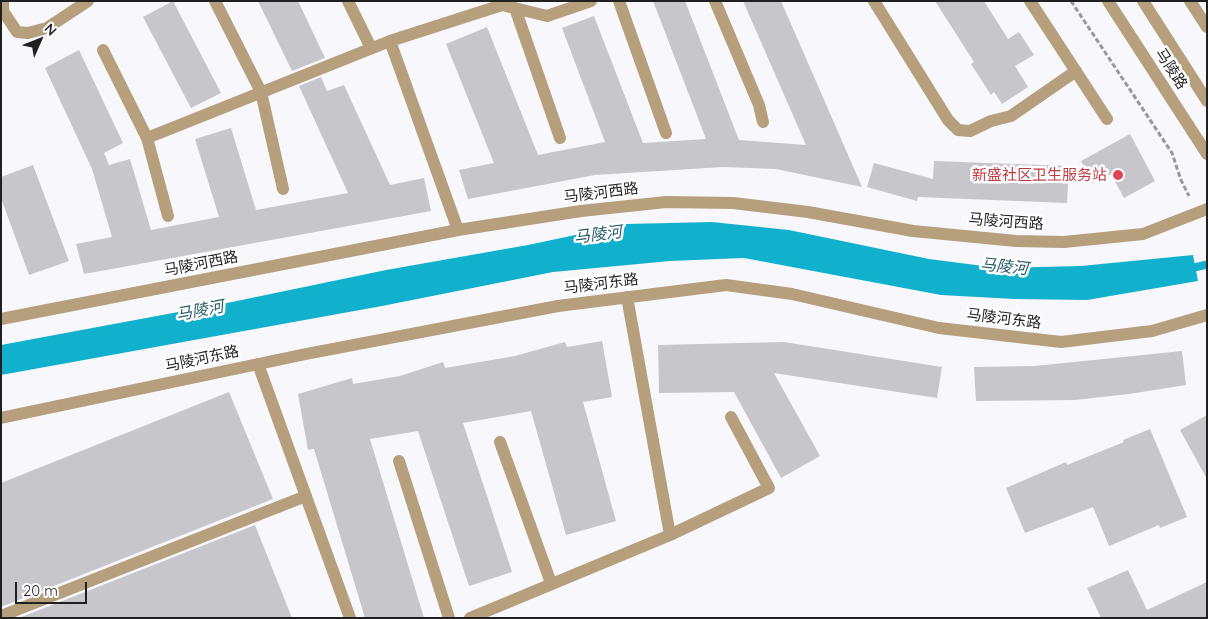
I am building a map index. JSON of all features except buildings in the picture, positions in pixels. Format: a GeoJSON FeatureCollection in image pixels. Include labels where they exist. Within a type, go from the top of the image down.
{"type":"FeatureCollection","features":[{"type":"Feature","properties":{"kind":"street"},"geometry":{"type":"LineString","coordinates":[[3,1],[3,11],[18,32],[28,33],[47,28],[88,1]]}},
{"type":"Feature","properties":{"kind":"street"},"geometry":{"type":"LineString","coordinates":[[215,1],[261,92],[283,189]]}},
{"type":"Feature","properties":{"kind":"street"},"geometry":{"type":"LineString","coordinates":[[348,1],[370,48]]}},
{"type":"Feature","properties":{"kind":"street"},"geometry":{"type":"LineString","coordinates":[[147,138],[477,7],[502,4],[547,16],[591,1]]}},
{"type":"Feature","properties":{"kind":"street"},"geometry":{"type":"LineString","coordinates":[[619,1],[666,133]]}},
{"type":"Feature","properties":{"kind":"street"},"geometry":{"type":"LineString","coordinates":[[715,1],[760,105],[763,122]]}},
{"type":"Feature","properties":{"kind":"street"},"geometry":{"type":"LineString","coordinates":[[874,1],[948,120],[958,130],[970,131],[991,121],[1011,116],[1076,71]]}},
{"type":"Feature","properties":{"kind":"street"},"geometry":{"type":"LineString","coordinates":[[1030,1],[1107,119]]}},
{"type":"Feature","properties":{"kind":"street","name":"马陵路"},"geometry":{"type":"LineString","coordinates":[[1108,1],[1207,154]]}},
{"type":"Feature","properties":{"kind":"street","name":"马陵路"},"geometry":{"type":"LineString","coordinates":[[1143,1],[1207,101]]}},
{"type":"Feature","properties":{"kind":"street"},"geometry":{"type":"LineString","coordinates":[[1190,1],[1207,27]]}},
{"type":"Feature","properties":{"kind":"street"},"geometry":{"type":"LineString","coordinates":[[515,8],[560,138]]}},
{"type":"Feature","properties":{"kind":"street"},"geometry":{"type":"LineString","coordinates":[[390,40],[458,230]]}},
{"type":"Feature","properties":{"kind":"street"},"geometry":{"type":"LineString","coordinates":[[103,50],[147,138],[168,216]]}},
{"type":"Feature","properties":{"kind":"street","name":"马陵河西路"},"geometry":{"type":"LineString","coordinates":[[1,319],[458,230],[580,211],[666,202],[733,203],[808,212],[913,231],[1016,241],[1064,242],[1143,234],[1202,212]]}},
{"type":"Feature","properties":{"kind":"street","name":"马陵河东路"},"geometry":{"type":"LineString","coordinates":[[1,418],[258,364],[558,306],[726,285],[792,294],[939,328],[1061,342],[1152,331],[1207,315]]}},
{"type":"Feature","properties":{"kind":"street"},"geometry":{"type":"LineString","coordinates":[[627,297],[670,535]]}},
{"type":"Feature","properties":{"kind":"street"},"geometry":{"type":"LineString","coordinates":[[258,364],[350,618]]}},
{"type":"Feature","properties":{"kind":"street"},"geometry":{"type":"LineString","coordinates":[[470,618],[670,535],[769,488],[730,417]]}},
{"type":"Feature","properties":{"kind":"street"},"geometry":{"type":"LineString","coordinates":[[500,442],[551,583]]}},
{"type":"Feature","properties":{"kind":"street"},"geometry":{"type":"LineString","coordinates":[[399,460],[450,618]]}},
{"type":"Feature","properties":{"kind":"street"},"geometry":{"type":"LineString","coordinates":[[1,616],[306,496]]}},
{"type":"Feature","properties":{"kind":"path"},"geometry":{"type":"LineString","coordinates":[[1070,1],[1172,153],[1181,180],[1202,212]]}},
{"type":"Feature","properties":{"kind":"water"},"geometry":{"type":"Polygon","coordinates":[[[712,222],[789,230],[929,259],[999,268],[1081,266],[1193,255],[1198,281],[1087,300],[1014,299],[941,295],[744,258],[670,261],[553,272],[382,306],[1,375],[1,345],[232,302],[386,270],[528,245],[627,224],[712,222]]]}},
{"type":"Feature","properties":{"kind":"waterway","name":"马陵河"},"geometry":{"type":"LineString","coordinates":[[1188,269],[1205,265]]}},
{"type":"Feature","properties":{"kind":"place","name":"新盛社区卫生服务站"},"geometry":{"type":"Point","coordinates":[1118,175]}}]}
